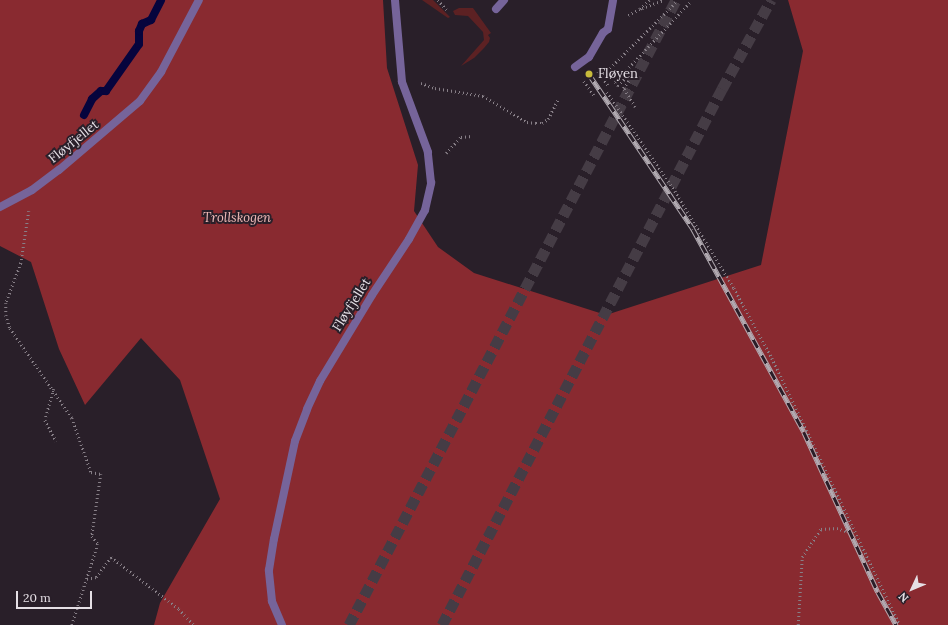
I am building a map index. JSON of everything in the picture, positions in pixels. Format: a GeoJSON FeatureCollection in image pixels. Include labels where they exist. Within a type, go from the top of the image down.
{"type":"FeatureCollection","features":[{"type":"Feature","properties":{"kind":"street","name":"Fløyfjellet"},"geometry":{"type":"LineString","coordinates":[[0,207],[32,190],[81,153],[140,101],[161,72],[199,0]]}},
{"type":"Feature","properties":{"kind":"street","name":"Fløyfjellet"},"geometry":{"type":"LineString","coordinates":[[282,625],[272,601],[269,570],[274,539],[295,442],[307,409],[320,381],[368,301],[410,238],[424,210],[431,183],[430,166],[422,133],[402,82],[395,0]]}},
{"type":"Feature","properties":{"kind":"street"},"geometry":{"type":"LineString","coordinates":[[496,9],[504,0]]}},
{"type":"Feature","properties":{"kind":"street"},"geometry":{"type":"LineString","coordinates":[[575,67],[589,57],[603,33],[608,29],[613,0]]}},
{"type":"Feature","properties":{"kind":"path"},"geometry":{"type":"LineString","coordinates":[[438,0],[447,10]]}},
{"type":"Feature","properties":{"kind":"path"},"geometry":{"type":"LineString","coordinates":[[640,9],[664,0]]}},
{"type":"Feature","properties":{"kind":"path"},"geometry":{"type":"LineString","coordinates":[[607,71],[678,0]]}},
{"type":"Feature","properties":{"kind":"path"},"geometry":{"type":"LineString","coordinates":[[635,107],[623,88],[630,79],[627,77],[618,86],[615,82],[690,2]]}},
{"type":"Feature","properties":{"kind":"path"},"geometry":{"type":"LineString","coordinates":[[402,82],[414,81],[436,88],[483,96],[527,122],[542,123],[548,119],[558,100]]}},
{"type":"Feature","properties":{"kind":"path"},"geometry":{"type":"LineString","coordinates":[[607,92],[675,191],[734,288],[772,358],[900,625]]}},
{"type":"Feature","properties":{"kind":"path"},"geometry":{"type":"LineString","coordinates":[[430,166],[439,161],[461,137],[472,136]]}},
{"type":"Feature","properties":{"kind":"path"},"geometry":{"type":"LineString","coordinates":[[32,190],[21,263],[6,303],[6,315],[10,328],[54,389],[72,418],[92,472],[101,474],[92,536],[98,544],[72,625]]}},
{"type":"Feature","properties":{"kind":"path"},"geometry":{"type":"LineString","coordinates":[[54,389],[45,420],[56,441]]}},
{"type":"Feature","properties":{"kind":"path"},"geometry":{"type":"LineString","coordinates":[[798,625],[802,558],[821,529],[837,528],[845,531],[852,527]]}},
{"type":"Feature","properties":{"kind":"path"},"geometry":{"type":"LineString","coordinates":[[87,579],[96,577],[111,557],[179,609],[194,625]]}},
{"type":"Feature","properties":{"kind":"shaded area"},"geometry":{"type":"Polygon","coordinates":[[[422,0],[433,0],[450,17],[448,18],[422,0]]]}},
{"type":"Feature","properties":{"kind":"shaded area"},"geometry":{"type":"Polygon","coordinates":[[[459,8],[473,8],[491,33],[488,35],[490,38],[489,42],[484,48],[474,58],[461,66],[484,40],[483,32],[468,16],[455,15],[453,11],[459,8]]]}},
{"type":"Feature","properties":{"kind":"green space","name":"Trollskogen"},"geometry":{"type":"Polygon","coordinates":[[[0,0],[383,0],[387,68],[418,165],[414,211],[438,247],[474,273],[606,315],[761,265],[803,51],[788,0],[948,0],[948,625],[154,625],[160,603],[220,499],[180,380],[141,338],[85,405],[59,349],[31,262],[0,246],[0,0]]]}},
{"type":"Feature","properties":{"kind":"waterway"},"geometry":{"type":"LineString","coordinates":[[84,115],[92,99],[101,91],[106,91],[139,44],[139,31],[142,24],[151,20],[161,0]]}},
{"type":"Feature","properties":{"kind":"tunnel"},"geometry":{"type":"LineString","coordinates":[[349,625],[676,0]]}},
{"type":"Feature","properties":{"kind":"tunnel"},"geometry":{"type":"LineString","coordinates":[[442,625],[722,89],[771,0]]}},
{"type":"Feature","properties":{"kind":"railway"},"geometry":{"type":"LineString","coordinates":[[589,74],[693,229],[804,432],[878,592],[896,625]]}},
{"type":"Feature","properties":{"kind":"place","name":"Fløyen"},"geometry":{"type":"Point","coordinates":[589,74]}}]}
